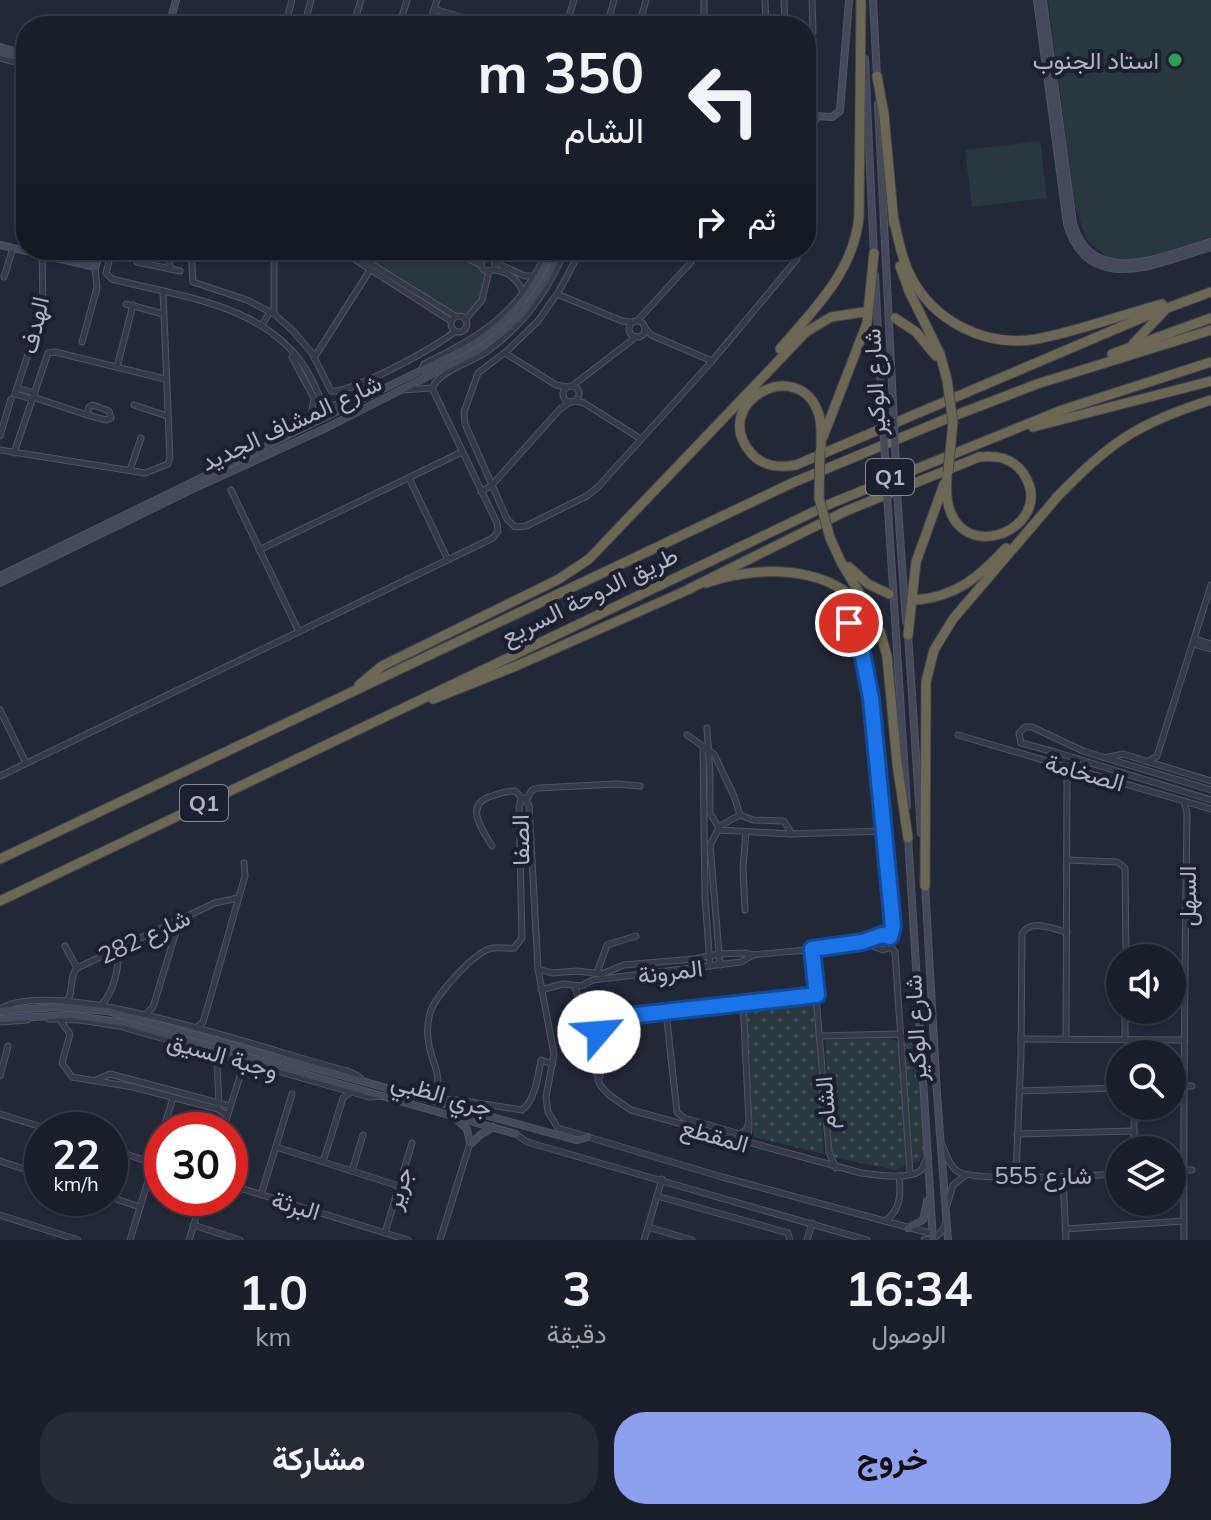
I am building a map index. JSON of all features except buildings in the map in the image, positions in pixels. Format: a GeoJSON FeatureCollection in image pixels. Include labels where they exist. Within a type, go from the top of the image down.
{"type":"FeatureCollection","features":[{"type":"Feature","properties":{"kind":"highway"},"geometry":{"type":"LineString","coordinates":[[746,394],[839,278],[856,241],[859,216],[861,1]]}},
{"type":"Feature","properties":{"kind":"highway"},"geometry":{"type":"LineString","coordinates":[[409,706],[462,689],[689,589],[846,511],[979,457],[997,457],[1019,468],[1028,481],[1030,491],[1028,510],[1023,520],[1006,533],[987,537],[962,529],[951,515],[946,496],[948,474],[953,422],[946,376],[940,354],[904,279],[896,249],[884,115],[877,76]]}},
{"type":"Feature","properties":{"kind":"highway"},"geometry":{"type":"LineString","coordinates":[[894,220],[904,263],[919,291],[945,318],[990,338],[1037,339],[1211,291]]}},
{"type":"Feature","properties":{"kind":"highway"},"geometry":{"type":"LineString","coordinates":[[820,448],[867,323],[874,253]]}},
{"type":"Feature","properties":{"kind":"highway"},"geometry":{"type":"LineString","coordinates":[[908,838],[887,656],[881,634],[830,538],[819,498],[820,448],[819,414],[811,400],[799,390],[773,386],[761,391],[746,405],[741,425],[748,449],[769,465],[796,465],[1166,308],[1211,291]]}},
{"type":"Feature","properties":{"kind":"highway"},"geometry":{"type":"LineString","coordinates":[[1132,345],[1166,308]]}},
{"type":"Feature","properties":{"kind":"highway"},"geometry":{"type":"LineString","coordinates":[[351,692],[382,666],[559,579],[589,559],[813,326],[842,314],[864,312]]}},
{"type":"Feature","properties":{"kind":"highway"},"geometry":{"type":"LineString","coordinates":[[895,318],[923,338],[946,376]]}},
{"type":"Feature","properties":{"kind":"highway"},"geometry":{"type":"LineString","coordinates":[[1076,370],[1132,345],[1211,318]]}},
{"type":"Feature","properties":{"kind":"highway","name":"طريق الدوحة السريع"},"geometry":{"type":"LineString","coordinates":[[0,859],[792,483],[946,419],[1076,370],[1211,330]]}},
{"type":"Feature","properties":{"kind":"highway","name":"طريق الدوحة السريع"},"geometry":{"type":"LineString","coordinates":[[0,901],[832,503],[1062,410],[1211,362]]}},
{"type":"Feature","properties":{"kind":"highway"},"geometry":{"type":"LineString","coordinates":[[1003,434],[1211,381]]}},
{"type":"Feature","properties":{"kind":"highway"},"geometry":{"type":"LineString","coordinates":[[915,600],[944,596],[969,584],[1094,459],[1128,433],[1165,415],[1211,400]]}},
{"type":"Feature","properties":{"kind":"highway"},"geometry":{"type":"LineString","coordinates":[[908,635],[910,593],[916,562],[948,474]]}},
{"type":"Feature","properties":{"kind":"highway"},"geometry":{"type":"LineString","coordinates":[[925,886],[925,697],[930,661],[953,619],[1058,496]]}},
{"type":"Feature","properties":{"kind":"highway"},"geometry":{"type":"LineString","coordinates":[[837,552],[860,578],[889,594]]}},
{"type":"Feature","properties":{"kind":"highway"},"geometry":{"type":"LineString","coordinates":[[689,589],[751,573],[805,575],[850,595],[881,634]]}},
{"type":"Feature","properties":{"kind":"street"},"geometry":{"type":"LineString","coordinates":[[432,16],[437,0]]}},
{"type":"Feature","properties":{"kind":"street"},"geometry":{"type":"LineString","coordinates":[[816,116],[832,117],[840,111],[849,0]]}},
{"type":"Feature","properties":{"kind":"street","name":"شارع الوكير"},"geometry":{"type":"LineString","coordinates":[[873,0],[898,507],[948,1240]]}},
{"type":"Feature","properties":{"kind":"street"},"geometry":{"type":"LineString","coordinates":[[1040,0],[1067,224],[1078,247],[1101,266],[1124,271],[1211,244]]}},
{"type":"Feature","properties":{"kind":"street","name":"شارع الوكير"},"geometry":{"type":"LineString","coordinates":[[861,1],[888,510],[935,1238]]}},
{"type":"Feature","properties":{"kind":"street"},"geometry":{"type":"LineString","coordinates":[[434,9],[457,16]]}},
{"type":"Feature","properties":{"kind":"street"},"geometry":{"type":"LineString","coordinates":[[0,245],[16,249]]}},
{"type":"Feature","properties":{"kind":"street"},"geometry":{"type":"LineString","coordinates":[[4,277],[13,248]]}},
{"type":"Feature","properties":{"kind":"street","name":"الهدف"},"geometry":{"type":"LineString","coordinates":[[1,430],[43,308],[42,260]]}},
{"type":"Feature","properties":{"kind":"street"},"geometry":{"type":"LineString","coordinates":[[61,260],[95,269],[112,279],[232,310],[262,325],[306,369],[328,417]]}},
{"type":"Feature","properties":{"kind":"street"},"geometry":{"type":"LineString","coordinates":[[82,342],[97,288],[95,269],[98,260]]}},
{"type":"Feature","properties":{"kind":"street"},"geometry":{"type":"LineString","coordinates":[[107,275],[110,260]]}},
{"type":"Feature","properties":{"kind":"street"},"geometry":{"type":"LineString","coordinates":[[137,260],[180,271]]}},
{"type":"Feature","properties":{"kind":"street"},"geometry":{"type":"LineString","coordinates":[[170,260],[170,269]]}},
{"type":"Feature","properties":{"kind":"street"},"geometry":{"type":"LineString","coordinates":[[191,260],[191,277],[195,284],[247,300],[274,314],[314,358],[328,389],[342,391],[438,344],[455,331],[465,329],[466,319],[482,300],[494,261]]}},
{"type":"Feature","properties":{"kind":"street"},"geometry":{"type":"LineString","coordinates":[[272,333],[274,260]]}},
{"type":"Feature","properties":{"kind":"street"},"geometry":{"type":"LineString","coordinates":[[355,260],[453,319],[466,319]]}},
{"type":"Feature","properties":{"kind":"street"},"geometry":{"type":"LineString","coordinates":[[364,260],[453,319],[455,331]]}},
{"type":"Feature","properties":{"kind":"street"},"geometry":{"type":"LineString","coordinates":[[478,260],[494,261],[525,276],[535,276]]}},
{"type":"Feature","properties":{"kind":"street"},"geometry":{"type":"LineString","coordinates":[[480,260],[491,270],[500,270],[516,279],[523,294]]}},
{"type":"Feature","properties":{"kind":"street"},"geometry":{"type":"LineString","coordinates":[[420,373],[426,363],[462,346],[488,329],[523,294],[544,260]]}},
{"type":"Feature","properties":{"kind":"street","name":"شارع المشاف الجديد"},"geometry":{"type":"LineString","coordinates":[[0,576],[420,373],[477,342],[506,320],[534,285],[545,260]]}},
{"type":"Feature","properties":{"kind":"street","name":"شارع المشاف الجديد"},"geometry":{"type":"LineString","coordinates":[[0,583],[450,369],[493,340],[523,313],[557,260]]}},
{"type":"Feature","properties":{"kind":"street"},"geometry":{"type":"LineString","coordinates":[[0,776],[497,534],[497,523],[432,388],[436,379],[450,369],[492,348],[528,314],[550,283],[558,260]]}},
{"type":"Feature","properties":{"kind":"street"},"geometry":{"type":"LineString","coordinates":[[576,260],[538,321],[476,377],[464,416],[492,485],[509,522],[515,527],[522,527],[590,494],[712,361],[796,260]]}},
{"type":"Feature","properties":{"kind":"street"},"geometry":{"type":"LineString","coordinates":[[560,409],[563,395],[570,387],[627,342],[645,314],[692,260]]}},
{"type":"Feature","properties":{"kind":"street"},"geometry":{"type":"LineString","coordinates":[[314,358],[370,270]]}},
{"type":"Feature","properties":{"kind":"street"},"geometry":{"type":"LineString","coordinates":[[550,283],[557,294]]}},
{"type":"Feature","properties":{"kind":"street"},"geometry":{"type":"LineString","coordinates":[[0,450],[150,472],[168,464],[163,292]]}},
{"type":"Feature","properties":{"kind":"street"},"geometry":{"type":"LineString","coordinates":[[544,292],[557,294],[712,361]]}},
{"type":"Feature","properties":{"kind":"street"},"geometry":{"type":"LineString","coordinates":[[117,367],[130,304],[163,314]]}},
{"type":"Feature","properties":{"kind":"street"},"geometry":{"type":"LineString","coordinates":[[262,325],[274,314]]}},
{"type":"Feature","properties":{"kind":"street"},"geometry":{"type":"LineString","coordinates":[[499,342],[506,352],[556,385],[563,395],[573,402],[584,403]]}},
{"type":"Feature","properties":{"kind":"street"},"geometry":{"type":"LineString","coordinates":[[492,348],[498,358]]}},
{"type":"Feature","properties":{"kind":"street"},"geometry":{"type":"LineString","coordinates":[[14,453],[45,357],[50,352],[165,379]]}},
{"type":"Feature","properties":{"kind":"street"},"geometry":{"type":"LineString","coordinates":[[290,353],[314,398],[309,425]]}},
{"type":"Feature","properties":{"kind":"street"},"geometry":{"type":"LineString","coordinates":[[481,492],[492,485],[560,409],[573,402],[582,380]]}},
{"type":"Feature","properties":{"kind":"street"},"geometry":{"type":"LineString","coordinates":[[556,385],[570,387],[584,403],[641,439]]}},
{"type":"Feature","properties":{"kind":"street"},"geometry":{"type":"LineString","coordinates":[[401,390],[432,388]]}},
{"type":"Feature","properties":{"kind":"street"},"geometry":{"type":"LineString","coordinates":[[0,403],[14,394],[33,396],[87,415],[106,420],[112,415],[93,405],[89,407],[87,415]]}},
{"type":"Feature","properties":{"kind":"street"},"geometry":{"type":"LineString","coordinates":[[321,402],[331,405],[357,403]]}},
{"type":"Feature","properties":{"kind":"street"},"geometry":{"type":"LineString","coordinates":[[134,405],[167,416]]}},
{"type":"Feature","properties":{"kind":"street"},"geometry":{"type":"LineString","coordinates":[[130,470],[141,438]]}},
{"type":"Feature","properties":{"kind":"street"},"geometry":{"type":"LineString","coordinates":[[259,550],[462,452]]}},
{"type":"Feature","properties":{"kind":"street"},"geometry":{"type":"LineString","coordinates":[[409,478],[448,560]]}},
{"type":"Feature","properties":{"kind":"street"},"geometry":{"type":"LineString","coordinates":[[231,490],[299,632]]}},
{"type":"Feature","properties":{"kind":"street"},"geometry":{"type":"LineString","coordinates":[[1148,762],[1157,756],[1211,585]]}},
{"type":"Feature","properties":{"kind":"street"},"geometry":{"type":"LineString","coordinates":[[830,620],[837,616],[844,618],[860,642],[871,698],[893,926],[890,937],[895,952],[910,1174],[921,1170],[928,1155]]}},
{"type":"Feature","properties":{"kind":"street"},"geometry":{"type":"LineString","coordinates":[[1194,641],[1211,646]]}},
{"type":"Feature","properties":{"kind":"street"},"geometry":{"type":"LineString","coordinates":[[0,710],[26,763]]}},
{"type":"Feature","properties":{"kind":"street"},"geometry":{"type":"LineString","coordinates":[[707,728],[709,810],[718,828]]}},
{"type":"Feature","properties":{"kind":"street"},"geometry":{"type":"LineString","coordinates":[[1211,790],[1104,758],[1036,728],[1021,730],[1018,737],[1021,743],[1042,750],[1211,800]]}},
{"type":"Feature","properties":{"kind":"street"},"geometry":{"type":"LineString","coordinates":[[687,735],[714,754],[740,815],[753,820],[784,821],[792,834]]}},
{"type":"Feature","properties":{"kind":"street","name":"الصخامة"},"geometry":{"type":"LineString","coordinates":[[958,735],[1211,809]]}},
{"type":"Feature","properties":{"kind":"street"},"geometry":{"type":"LineString","coordinates":[[703,746],[705,897],[710,966]]}},
{"type":"Feature","properties":{"kind":"street"},"geometry":{"type":"LineString","coordinates":[[1042,750],[1056,764]]}},
{"type":"Feature","properties":{"kind":"street"},"geometry":{"type":"LineString","coordinates":[[1104,758],[1120,754],[1211,781]]}},
{"type":"Feature","properties":{"kind":"street"},"geometry":{"type":"LineString","coordinates":[[1157,756],[1164,767]]}},
{"type":"Feature","properties":{"kind":"street"},"geometry":{"type":"LineString","coordinates":[[1064,766],[1067,775],[1066,1039]]}},
{"type":"Feature","properties":{"kind":"street"},"geometry":{"type":"LineString","coordinates":[[1067,775],[1073,768]]}},
{"type":"Feature","properties":{"kind":"street"},"geometry":{"type":"LineString","coordinates":[[1134,786],[1155,782]]}},
{"type":"Feature","properties":{"kind":"street"},"geometry":{"type":"LineString","coordinates":[[492,846],[476,815],[479,802],[509,791],[524,798],[539,788],[617,784],[640,786]]}},
{"type":"Feature","properties":{"kind":"street","name":"الصفا"},"geometry":{"type":"LineString","coordinates":[[434,1099],[439,1078],[428,1041],[434,1003],[476,957],[490,948],[514,948],[522,938],[519,807],[524,798],[529,805],[538,969],[554,1050],[546,1097],[548,1112],[558,1128]]}},
{"type":"Feature","properties":{"kind":"street","name":"السهل"},"geometry":{"type":"LineString","coordinates":[[1184,801],[1187,813],[1185,1040]]}},
{"type":"Feature","properties":{"kind":"street"},"geometry":{"type":"LineString","coordinates":[[1187,813],[1197,805]]}},
{"type":"Feature","properties":{"kind":"street"},"geometry":{"type":"LineString","coordinates":[[720,965],[710,845],[718,828],[740,815]]}},
{"type":"Feature","properties":{"kind":"street"},"geometry":{"type":"LineString","coordinates":[[718,828],[792,834],[883,831]]}},
{"type":"Feature","properties":{"kind":"street"},"geometry":{"type":"LineString","coordinates":[[745,910],[743,868],[746,832]]}},
{"type":"Feature","properties":{"kind":"street"},"geometry":{"type":"LineString","coordinates":[[1067,860],[1117,862],[1125,868],[1126,944]]}},
{"type":"Feature","properties":{"kind":"street","name":"شارع 282"},"geometry":{"type":"LineString","coordinates":[[196,1029],[203,1022],[246,874],[244,863]]}},
{"type":"Feature","properties":{"kind":"street","name":"شارع 282"},"geometry":{"type":"LineString","coordinates":[[72,995],[73,974],[77,968],[180,918],[220,901],[238,898]]}},
{"type":"Feature","properties":{"kind":"street"},"geometry":{"type":"LineString","coordinates":[[145,1014],[153,1007],[180,918]]}},
{"type":"Feature","properties":{"kind":"street"},"geometry":{"type":"LineString","coordinates":[[1016,1176],[1023,931],[1031,925],[1067,932]]}},
{"type":"Feature","properties":{"kind":"street"},"geometry":{"type":"LineString","coordinates":[[161,927],[172,938]]}},
{"type":"Feature","properties":{"kind":"street","name":"المرونة"},"geometry":{"type":"LineString","coordinates":[[538,969],[552,973],[577,971],[606,974],[624,965],[719,954],[753,955],[812,949],[862,942],[882,935],[890,937]]}},
{"type":"Feature","properties":{"kind":"street"},"geometry":{"type":"LineString","coordinates":[[597,973],[607,945],[636,936]]}},
{"type":"Feature","properties":{"kind":"street","name":"المرونة"},"geometry":{"type":"LineString","coordinates":[[862,942],[883,950],[891,947]]}},
{"type":"Feature","properties":{"kind":"street"},"geometry":{"type":"LineString","coordinates":[[65,946],[77,968]]}},
{"type":"Feature","properties":{"kind":"street"},"geometry":{"type":"LineString","coordinates":[[101,1005],[107,1000],[119,958],[117,949]]}},
{"type":"Feature","properties":{"kind":"street","name":"الشام"},"geometry":{"type":"LineString","coordinates":[[812,949],[829,1152],[836,1168]]}},
{"type":"Feature","properties":{"kind":"street","name":"المرونة"},"geometry":{"type":"LineString","coordinates":[[541,990],[558,984],[575,986],[593,980],[720,965],[748,960],[753,955]]}},
{"type":"Feature","properties":{"kind":"street"},"geometry":{"type":"LineString","coordinates":[[575,986],[598,1080]]}},
{"type":"Feature","properties":{"kind":"street"},"geometry":{"type":"LineString","coordinates":[[65,1003],[72,995],[78,1003]]}},
{"type":"Feature","properties":{"kind":"street"},"geometry":{"type":"LineString","coordinates":[[598,1080],[603,1069],[598,1035],[604,1020],[817,995]]}},
{"type":"Feature","properties":{"kind":"street"},"geometry":{"type":"LineString","coordinates":[[107,1000],[113,1007]]}},
{"type":"Feature","properties":{"kind":"street"},"geometry":{"type":"LineString","coordinates":[[0,1010],[13,1003],[48,1001],[113,1007],[347,1071],[362,1080]]}},
{"type":"Feature","properties":{"kind":"street"},"geometry":{"type":"LineString","coordinates":[[743,1002],[748,1144]]}},
{"type":"Feature","properties":{"kind":"street","name":"جري الظبي"},"geometry":{"type":"LineString","coordinates":[[0,1010],[57,1007],[124,1015],[576,1140],[588,1137]]}},
{"type":"Feature","properties":{"kind":"street"},"geometry":{"type":"LineString","coordinates":[[153,1007],[157,1018]]}},
{"type":"Feature","properties":{"kind":"street"},"geometry":{"type":"LineString","coordinates":[[124,1015],[136,1012]]}},
{"type":"Feature","properties":{"kind":"street"},"geometry":{"type":"LineString","coordinates":[[666,1012],[675,1109],[681,1117],[738,1134],[745,1132],[749,1124]]}},
{"type":"Feature","properties":{"kind":"street","name":"جري الظبي"},"geometry":{"type":"LineString","coordinates":[[0,1020],[69,1015],[109,1020],[192,1041],[493,1127],[516,1134],[524,1141],[867,1240]]}},
{"type":"Feature","properties":{"kind":"street"},"geometry":{"type":"LineString","coordinates":[[59,1019],[70,1034],[63,1061],[70,1075],[219,1107],[230,1106]]}},
{"type":"Feature","properties":{"kind":"street","name":"وجبة السيق"},"geometry":{"type":"LineString","coordinates":[[0,1020],[59,1019],[100,1023],[139,1031],[369,1097],[384,1096]]}},
{"type":"Feature","properties":{"kind":"street"},"geometry":{"type":"LineString","coordinates":[[100,1023],[109,1020]]}},
{"type":"Feature","properties":{"kind":"street"},"geometry":{"type":"LineString","coordinates":[[203,1022],[210,1033],[222,1042]]}},
{"type":"Feature","properties":{"kind":"street"},"geometry":{"type":"LineString","coordinates":[[1021,1039],[1125,1040],[1125,1024]]}},
{"type":"Feature","properties":{"kind":"street"},"geometry":{"type":"LineString","coordinates":[[820,1036],[900,1035],[924,1065]]}},
{"type":"Feature","properties":{"kind":"street"},"geometry":{"type":"LineString","coordinates":[[192,1041],[198,1048]]}},
{"type":"Feature","properties":{"kind":"street"},"geometry":{"type":"LineString","coordinates":[[0,1076],[8,1046]]}},
{"type":"Feature","properties":{"kind":"street"},"geometry":{"type":"LineString","coordinates":[[238,1059],[241,1073]]}},
{"type":"Feature","properties":{"kind":"street"},"geometry":{"type":"LineString","coordinates":[[434,1099],[447,1098],[522,1110],[531,1100],[541,1060],[553,1064]]}},
{"type":"Feature","properties":{"kind":"street"},"geometry":{"type":"LineString","coordinates":[[228,1112],[241,1073],[249,1062]]}},
{"type":"Feature","properties":{"kind":"street"},"geometry":{"type":"LineString","coordinates":[[217,1064],[219,1107],[224,1112]]}},
{"type":"Feature","properties":{"kind":"street"},"geometry":{"type":"LineString","coordinates":[[291,1075],[301,1071]]}},
{"type":"Feature","properties":{"kind":"street"},"geometry":{"type":"LineString","coordinates":[[95,1081],[108,1074],[169,1095]]}},
{"type":"Feature","properties":{"kind":"street"},"geometry":{"type":"LineString","coordinates":[[120,1085],[122,1077]]}},
{"type":"Feature","properties":{"kind":"street","name":"المقطع"},"geometry":{"type":"LineString","coordinates":[[598,1080],[609,1095],[639,1113],[836,1168],[871,1174],[910,1174]]}},
{"type":"Feature","properties":{"kind":"street"},"geometry":{"type":"LineString","coordinates":[[1186,1086],[1192,1086]]}},
{"type":"Feature","properties":{"kind":"street"},"geometry":{"type":"LineString","coordinates":[[339,1087],[343,1098]]}},
{"type":"Feature","properties":{"kind":"street"},"geometry":{"type":"LineString","coordinates":[[1019,1091],[1106,1088]]}},
{"type":"Feature","properties":{"kind":"street"},"geometry":{"type":"LineString","coordinates":[[323,1162],[343,1098],[352,1091]]}},
{"type":"Feature","properties":{"kind":"street"},"geometry":{"type":"LineString","coordinates":[[261,1195],[292,1094]]}},
{"type":"Feature","properties":{"kind":"street"},"geometry":{"type":"LineString","coordinates":[[166,1112],[169,1095]]}},
{"type":"Feature","properties":{"kind":"street"},"geometry":{"type":"LineString","coordinates":[[0,1114],[24,1122]]}},
{"type":"Feature","properties":{"kind":"street"},"geometry":{"type":"LineString","coordinates":[[452,1115],[467,1129],[471,1143]]}},
{"type":"Feature","properties":{"kind":"street"},"geometry":{"type":"LineString","coordinates":[[1134,1120],[1134,1136]]}},
{"type":"Feature","properties":{"kind":"street"},"geometry":{"type":"LineString","coordinates":[[440,1240],[471,1143],[493,1127]]}},
{"type":"Feature","properties":{"kind":"street","name":"جري الظبي"},"geometry":{"type":"LineString","coordinates":[[558,1128],[935,1238]]}},
{"type":"Feature","properties":{"kind":"street"},"geometry":{"type":"LineString","coordinates":[[1017,1134],[1134,1131]]}},
{"type":"Feature","properties":{"kind":"street"},"geometry":{"type":"LineString","coordinates":[[352,1171],[363,1135]]}},
{"type":"Feature","properties":{"kind":"street","name":"شارع 555"},"geometry":{"type":"LineString","coordinates":[[940,1139],[950,1164],[966,1175],[1106,1175]]}},
{"type":"Feature","properties":{"kind":"street","name":"جرير"},"geometry":{"type":"LineString","coordinates":[[385,1233],[412,1143]]}},
{"type":"Feature","properties":{"kind":"street"},"geometry":{"type":"LineString","coordinates":[[276,1147],[399,1186]]}},
{"type":"Feature","properties":{"kind":"street"},"geometry":{"type":"LineString","coordinates":[[0,1161],[24,1169]]}},
{"type":"Feature","properties":{"kind":"street"},"geometry":{"type":"LineString","coordinates":[[1186,1170],[1192,1170]]}},
{"type":"Feature","properties":{"kind":"street","name":"شارع 555"},"geometry":{"type":"LineString","coordinates":[[946,1213],[953,1185],[966,1175]]}},
{"type":"Feature","properties":{"kind":"street"},"geometry":{"type":"LineString","coordinates":[[884,1222],[895,1213],[899,1176]]}},
{"type":"Feature","properties":{"kind":"street"},"geometry":{"type":"LineString","coordinates":[[1063,1177],[1066,1240]]}},
{"type":"Feature","properties":{"kind":"street"},"geometry":{"type":"LineString","coordinates":[[644,1240],[662,1179]]}},
{"type":"Feature","properties":{"kind":"street"},"geometry":{"type":"LineString","coordinates":[[895,1213],[904,1227],[919,1223],[925,1216],[930,1186]]}},
{"type":"Feature","properties":{"kind":"street","name":"البرثة"},"geometry":{"type":"LineString","coordinates":[[248,1191],[408,1240]]}},
{"type":"Feature","properties":{"kind":"street"},"geometry":{"type":"LineString","coordinates":[[130,1240],[144,1193]]}},
{"type":"Feature","properties":{"kind":"street"},"geometry":{"type":"LineString","coordinates":[[657,1196],[788,1233],[790,1240]]}},
{"type":"Feature","properties":{"kind":"street"},"geometry":{"type":"LineString","coordinates":[[128,1203],[140,1207]]}},
{"type":"Feature","properties":{"kind":"street"},"geometry":{"type":"LineString","coordinates":[[924,1240],[935,1238],[942,1231],[946,1213]]}},
{"type":"Feature","properties":{"kind":"street"},"geometry":{"type":"LineString","coordinates":[[0,1215],[78,1240]]}},
{"type":"Feature","properties":{"kind":"street"},"geometry":{"type":"LineString","coordinates":[[189,1240],[196,1216]]}},
{"type":"Feature","properties":{"kind":"street","name":"السهل"},"geometry":{"type":"LineString","coordinates":[[1184,1216],[1184,1240]]}},
{"type":"Feature","properties":{"kind":"street"},"geometry":{"type":"LineString","coordinates":[[1066,1229],[1184,1221]]}},
{"type":"Feature","properties":{"kind":"street"},"geometry":{"type":"LineString","coordinates":[[807,1240],[812,1223]]}},
{"type":"Feature","properties":{"kind":"street"},"geometry":{"type":"LineString","coordinates":[[193,1225],[240,1240]]}},
{"type":"Feature","properties":{"kind":"street"},"geometry":{"type":"LineString","coordinates":[[648,1227],[692,1240]]}},
{"type":"Feature","properties":{"kind":"shaded area"},"geometry":{"type":"Polygon","coordinates":[[[1048,0],[1211,0],[1211,241],[1122,262],[1108,258],[1087,240],[1075,207],[1048,0]]]}},
{"type":"Feature","properties":{"kind":"shaded area"},"geometry":{"type":"Polygon","coordinates":[[[1040,141],[1047,198],[972,207],[965,150],[1040,141]]]}},
{"type":"Feature","properties":{"kind":"shaded area"},"geometry":{"type":"Polygon","coordinates":[[[369,260],[467,260],[477,265],[487,274],[484,292],[467,316],[453,313],[369,260]]]}},
{"type":"Feature","properties":{"kind":"shaded area"},"geometry":{"type":"Polygon","coordinates":[[[814,1000],[824,1154],[754,1137],[745,1007],[814,1000]]]}},
{"type":"Feature","properties":{"kind":"shaded area"},"geometry":{"type":"Polygon","coordinates":[[[890,1037],[917,1061],[927,1147],[919,1161],[895,1170],[832,1157],[825,1039],[890,1037]]]}},
{"type":"Feature","properties":{"kind":"place","name":"استاد الجنوب"},"geometry":{"type":"Point","coordinates":[1175,60]}},
{"type":"Feature","properties":{"kind":"route"},"geometry":{"type":"LineString","coordinates":[[599,1032],[604,1020],[610,1018],[817,995],[812,949],[862,942],[882,935],[890,937],[893,926],[871,698],[860,642],[849,623]]}}]}
